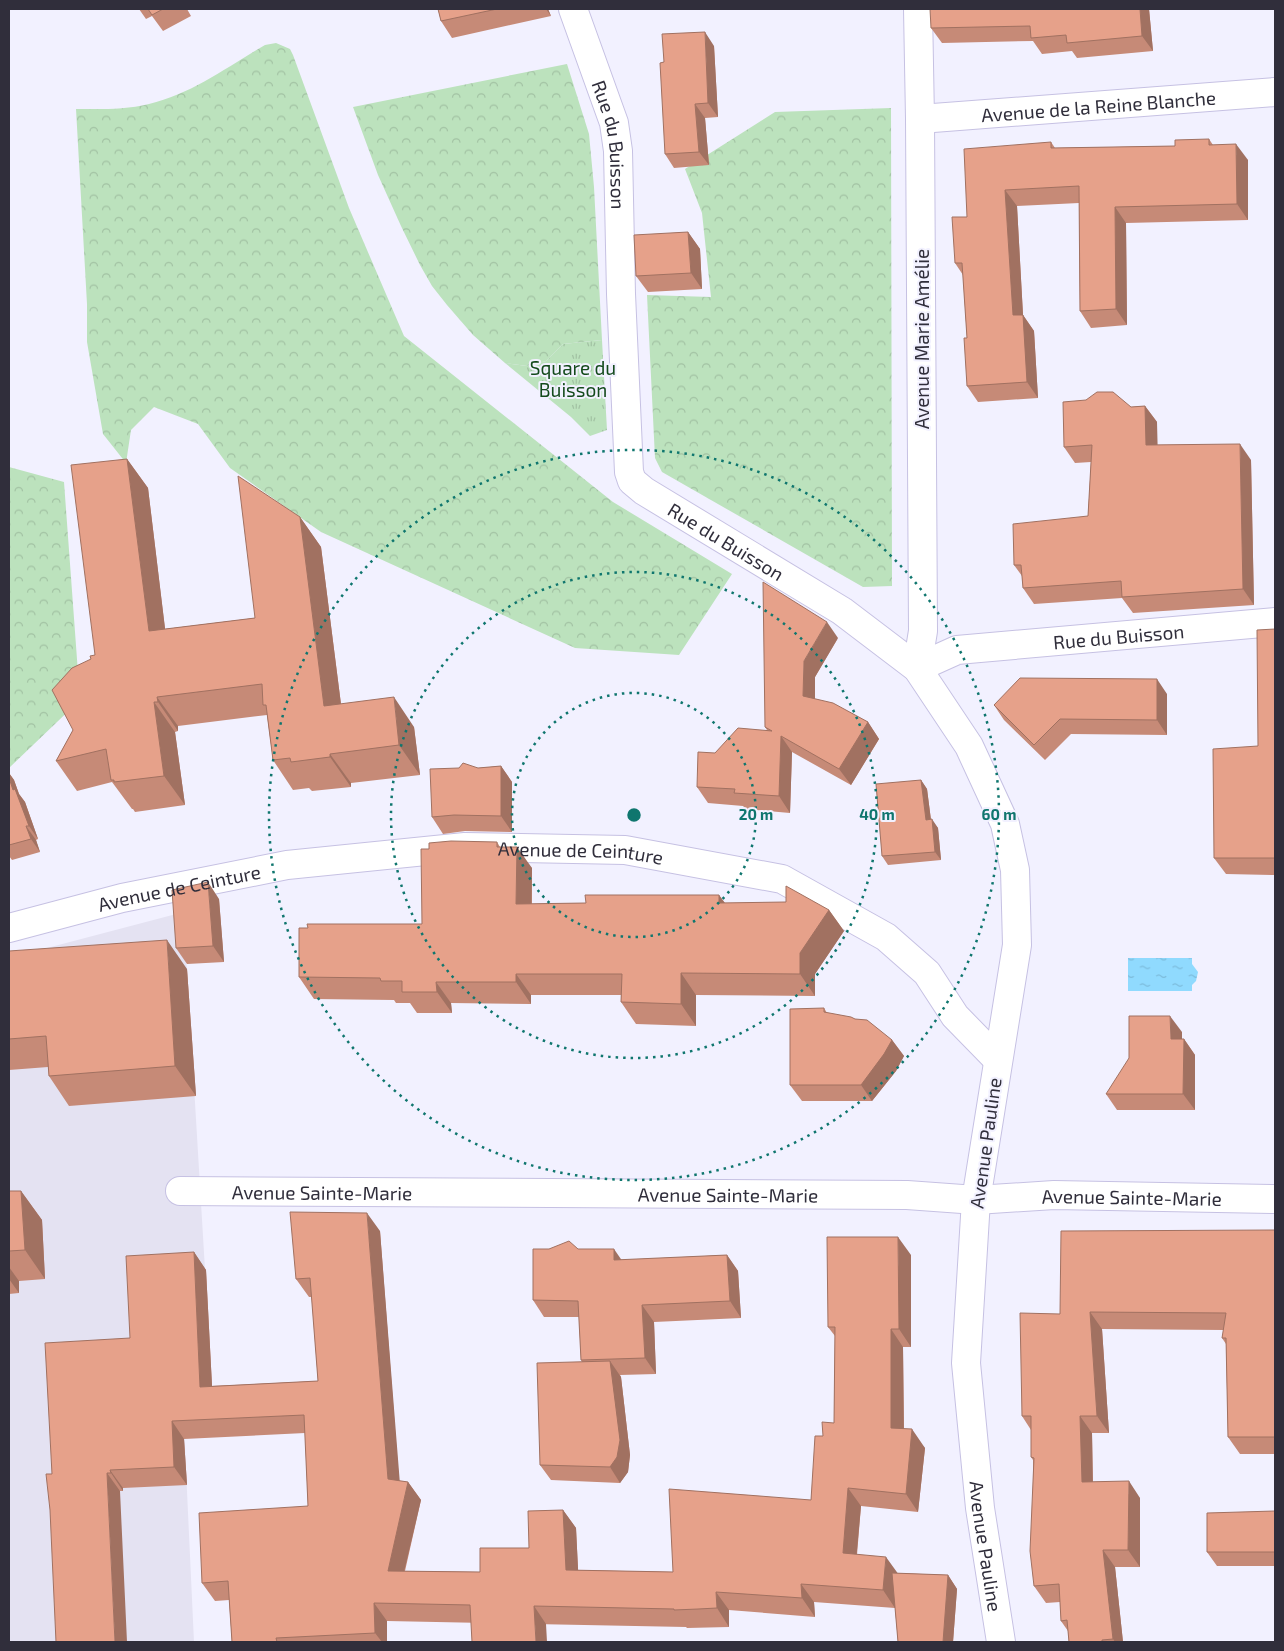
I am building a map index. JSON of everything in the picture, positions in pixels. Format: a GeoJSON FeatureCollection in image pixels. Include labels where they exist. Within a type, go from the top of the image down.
{"type":"FeatureCollection","features":[{"type":"Feature","properties":{"kind":"street","name":"Rue du Buisson"},"geometry":{"type":"LineString","coordinates":[[573,9],[614,123],[617,142],[621,294],[629,472],[632,481],[653,496],[842,611],[917,668],[957,650],[1275,622]]}},
{"type":"Feature","properties":{"kind":"street","name":"Avenue Marie Amélie"},"geometry":{"type":"LineString","coordinates":[[917,668],[923,630],[918,9]]}},
{"type":"Feature","properties":{"kind":"street","name":"Avenue de la Reine Blanche"},"geometry":{"type":"LineString","coordinates":[[920,119],[1275,92]]}},
{"type":"Feature","properties":{"kind":"street","name":"Avenue Pauline"},"geometry":{"type":"LineString","coordinates":[[917,668],[969,746],[1005,824],[1015,870],[1017,945],[997,1059],[976,1200],[966,1363],[980,1508],[1001,1642]]}},
{"type":"Feature","properties":{"kind":"street","name":"Avenue de Ceinture"},"geometry":{"type":"LineString","coordinates":[[9,928],[122,898],[287,865],[465,847],[625,850],[782,878],[886,937],[927,973],[955,1016],[997,1059]]}},
{"type":"Feature","properties":{"kind":"street","name":"Avenue Sainte-Marie"},"geometry":{"type":"LineString","coordinates":[[180,1191],[907,1195],[976,1200],[1054,1195],[1275,1199]]}},
{"type":"Feature","properties":{"kind":"shaded area"},"geometry":{"type":"Polygon","coordinates":[[[180,913],[187,969],[213,1403],[183,1405],[194,1642],[9,1642],[9,958],[180,913]]]}},
{"type":"Feature","properties":{"kind":"green space"},"geometry":{"type":"Polygon","coordinates":[[[276,43],[290,49],[293,55],[349,208],[404,336],[613,502],[732,574],[679,655],[575,648],[321,532],[230,468],[198,424],[154,407],[131,430],[126,463],[103,434],[87,342],[87,304],[76,109],[131,107],[165,99],[195,87],[265,45],[276,43]]]}},
{"type":"Feature","properties":{"kind":"green space"},"geometry":{"type":"Polygon","coordinates":[[[567,64],[589,134],[594,187],[602,340],[563,344],[546,361],[527,366],[505,363],[473,335],[432,286],[401,226],[378,175],[353,107],[567,64]]]}},
{"type":"Feature","properties":{"kind":"green space"},"geometry":{"type":"Polygon","coordinates":[[[891,108],[892,586],[863,587],[662,472],[655,458],[647,295],[711,297],[702,213],[685,169],[775,112],[891,108]]]}},
{"type":"Feature","properties":{"kind":"green space","name":"Square du Buisson"},"geometry":{"type":"Polygon","coordinates":[[[602,340],[607,430],[590,436],[571,417],[505,363],[527,366],[546,361],[563,344],[602,340]]]}},
{"type":"Feature","properties":{"kind":"green space"},"geometry":{"type":"Polygon","coordinates":[[[9,467],[64,482],[80,700],[9,768],[9,467]]]}},
{"type":"Feature","properties":{"kind":"water"},"geometry":{"type":"Polygon","coordinates":[[[1128,958],[1192,958],[1192,964],[1198,972],[1196,981],[1192,985],[1192,991],[1128,991],[1128,958]]]}},
{"type":"Feature","properties":{"kind":"building"},"geometry":{"type":"Polygon","coordinates":[[[148,9],[163,9],[152,15],[148,9]]]}},
{"type":"Feature","properties":{"kind":"building"},"geometry":{"type":"Polygon","coordinates":[[[438,9],[497,9],[441,21],[438,9]]]}},
{"type":"Feature","properties":{"kind":"building"},"geometry":{"type":"Polygon","coordinates":[[[930,9],[1140,9],[1142,36],[1067,43],[1066,35],[1031,38],[1030,26],[931,28],[930,9]]]}},
{"type":"Feature","properties":{"kind":"building"},"geometry":{"type":"Polygon","coordinates":[[[705,32],[708,103],[695,104],[699,152],[665,154],[660,63],[664,62],[662,34],[705,32]]]}},
{"type":"Feature","properties":{"kind":"building"},"geometry":{"type":"Polygon","coordinates":[[[1209,139],[1209,145],[1236,144],[1237,204],[1115,207],[1116,309],[1080,311],[1079,186],[1005,190],[1013,315],[1023,315],[1027,382],[967,386],[964,338],[967,338],[962,263],[955,263],[952,217],[967,217],[964,149],[1051,142],[1051,148],[1175,146],[1175,140],[1209,139]]]}},
{"type":"Feature","properties":{"kind":"building"},"geometry":{"type":"Polygon","coordinates":[[[688,232],[691,273],[636,276],[634,235],[688,232]]]}},
{"type":"Feature","properties":{"kind":"building"},"geometry":{"type":"Polygon","coordinates":[[[1097,392],[1113,392],[1131,407],[1145,406],[1146,445],[1240,444],[1243,589],[1122,597],[1121,581],[1023,588],[1021,565],[1014,565],[1013,524],[1088,516],[1092,445],[1064,447],[1063,402],[1086,400],[1097,392]]]}},
{"type":"Feature","properties":{"kind":"building"},"geometry":{"type":"Polygon","coordinates":[[[127,459],[149,631],[255,618],[238,476],[300,517],[324,706],[394,697],[399,745],[330,754],[330,757],[291,762],[290,758],[273,760],[266,705],[263,705],[262,684],[157,697],[158,702],[154,702],[164,776],[114,782],[114,780],[111,780],[106,749],[56,761],[73,730],[52,690],[72,668],[91,659],[90,656],[95,655],[71,465],[127,459]]]}},
{"type":"Feature","properties":{"kind":"building"},"geometry":{"type":"Polygon","coordinates":[[[763,582],[827,622],[804,661],[803,696],[833,703],[868,722],[839,769],[781,736],[779,796],[734,793],[735,789],[697,787],[698,752],[715,753],[738,728],[772,731],[765,727],[763,582]]]}},
{"type":"Feature","properties":{"kind":"building"},"geometry":{"type":"Polygon","coordinates":[[[1275,629],[1275,858],[1214,858],[1213,749],[1258,746],[1257,630],[1275,629]]]}},
{"type":"Feature","properties":{"kind":"building"},"geometry":{"type":"Polygon","coordinates":[[[1020,678],[1157,679],[1157,720],[1060,719],[1034,745],[994,705],[1020,678]]]}},
{"type":"Feature","properties":{"kind":"building"},"geometry":{"type":"Polygon","coordinates":[[[463,763],[478,768],[501,766],[501,816],[454,815],[432,817],[430,769],[459,768],[463,763]]]}},
{"type":"Feature","properties":{"kind":"building"},"geometry":{"type":"Polygon","coordinates":[[[9,778],[29,826],[26,826],[31,839],[9,845],[9,778]]]}},
{"type":"Feature","properties":{"kind":"building"},"geometry":{"type":"Polygon","coordinates":[[[921,780],[926,820],[932,819],[935,852],[882,856],[876,784],[921,780]]]}},
{"type":"Feature","properties":{"kind":"building"},"geometry":{"type":"Polygon","coordinates":[[[451,841],[497,842],[497,847],[517,847],[516,904],[586,903],[585,895],[719,895],[719,903],[786,902],[786,886],[829,910],[800,953],[800,974],[681,973],[681,1004],[621,1002],[622,974],[516,974],[516,982],[436,982],[437,992],[402,992],[402,981],[381,981],[380,978],[299,977],[299,928],[308,928],[307,924],[422,924],[421,849],[429,849],[429,843],[451,841]]]}},
{"type":"Feature","properties":{"kind":"building"},"geometry":{"type":"Polygon","coordinates":[[[208,882],[213,946],[176,948],[172,890],[208,882]]]}},
{"type":"Feature","properties":{"kind":"building"},"geometry":{"type":"Polygon","coordinates":[[[167,940],[175,1066],[49,1076],[46,1036],[9,1039],[9,951],[167,940]]]}},
{"type":"Feature","properties":{"kind":"building"},"geometry":{"type":"Polygon","coordinates":[[[824,1008],[824,1012],[867,1020],[892,1040],[861,1085],[790,1085],[790,1009],[824,1008]]]}},
{"type":"Feature","properties":{"kind":"building"},"geometry":{"type":"Polygon","coordinates":[[[1129,1016],[1170,1016],[1171,1039],[1184,1039],[1183,1094],[1106,1094],[1129,1058],[1129,1016]]]}},
{"type":"Feature","properties":{"kind":"building"},"geometry":{"type":"Polygon","coordinates":[[[9,1191],[21,1191],[25,1250],[9,1251],[9,1191]]]}},
{"type":"Feature","properties":{"kind":"building"},"geometry":{"type":"Polygon","coordinates":[[[290,1212],[367,1213],[388,1479],[408,1482],[388,1571],[480,1572],[480,1548],[529,1548],[528,1511],[563,1510],[566,1570],[673,1572],[669,1489],[811,1500],[815,1436],[823,1436],[822,1422],[834,1423],[835,1327],[828,1327],[827,1237],[898,1237],[899,1329],[891,1329],[891,1428],[912,1429],[906,1494],[848,1488],[843,1553],[886,1557],[883,1590],[801,1584],[802,1598],[716,1592],[717,1608],[698,1609],[534,1606],[536,1642],[472,1642],[470,1605],[374,1603],[375,1633],[276,1638],[277,1642],[232,1642],[228,1581],[202,1583],[199,1513],[308,1506],[304,1415],[172,1421],[174,1467],[110,1470],[111,1473],[107,1473],[115,1642],[56,1642],[50,1510],[46,1474],[52,1474],[45,1343],[130,1338],[126,1256],[194,1252],[200,1387],[318,1381],[310,1278],[296,1279],[290,1212]]]}},
{"type":"Feature","properties":{"kind":"building"},"geometry":{"type":"Polygon","coordinates":[[[1275,1230],[1275,1437],[1228,1437],[1226,1338],[1222,1338],[1226,1313],[1090,1312],[1097,1416],[1080,1416],[1082,1482],[1129,1481],[1128,1550],[1103,1550],[1113,1639],[1102,1640],[1102,1642],[1069,1642],[1067,1620],[1061,1621],[1059,1584],[1034,1586],[1030,1551],[1034,1458],[1031,1457],[1031,1416],[1022,1416],[1020,1313],[1060,1314],[1061,1231],[1275,1230]]]}},
{"type":"Feature","properties":{"kind":"building"},"geometry":{"type":"Polygon","coordinates":[[[569,1241],[578,1249],[614,1249],[614,1260],[727,1255],[730,1301],[642,1305],[645,1358],[581,1360],[578,1301],[533,1300],[533,1249],[549,1249],[569,1241]]]}},
{"type":"Feature","properties":{"kind":"building"},"geometry":{"type":"Polygon","coordinates":[[[610,1361],[620,1440],[617,1457],[610,1467],[540,1465],[537,1363],[610,1361]]]}},
{"type":"Feature","properties":{"kind":"building"},"geometry":{"type":"Polygon","coordinates":[[[1275,1511],[1275,1552],[1207,1552],[1207,1513],[1275,1511]]]}},
{"type":"Feature","properties":{"kind":"building"},"geometry":{"type":"Polygon","coordinates":[[[892,1573],[948,1575],[943,1642],[898,1642],[892,1573]]]}}]}
